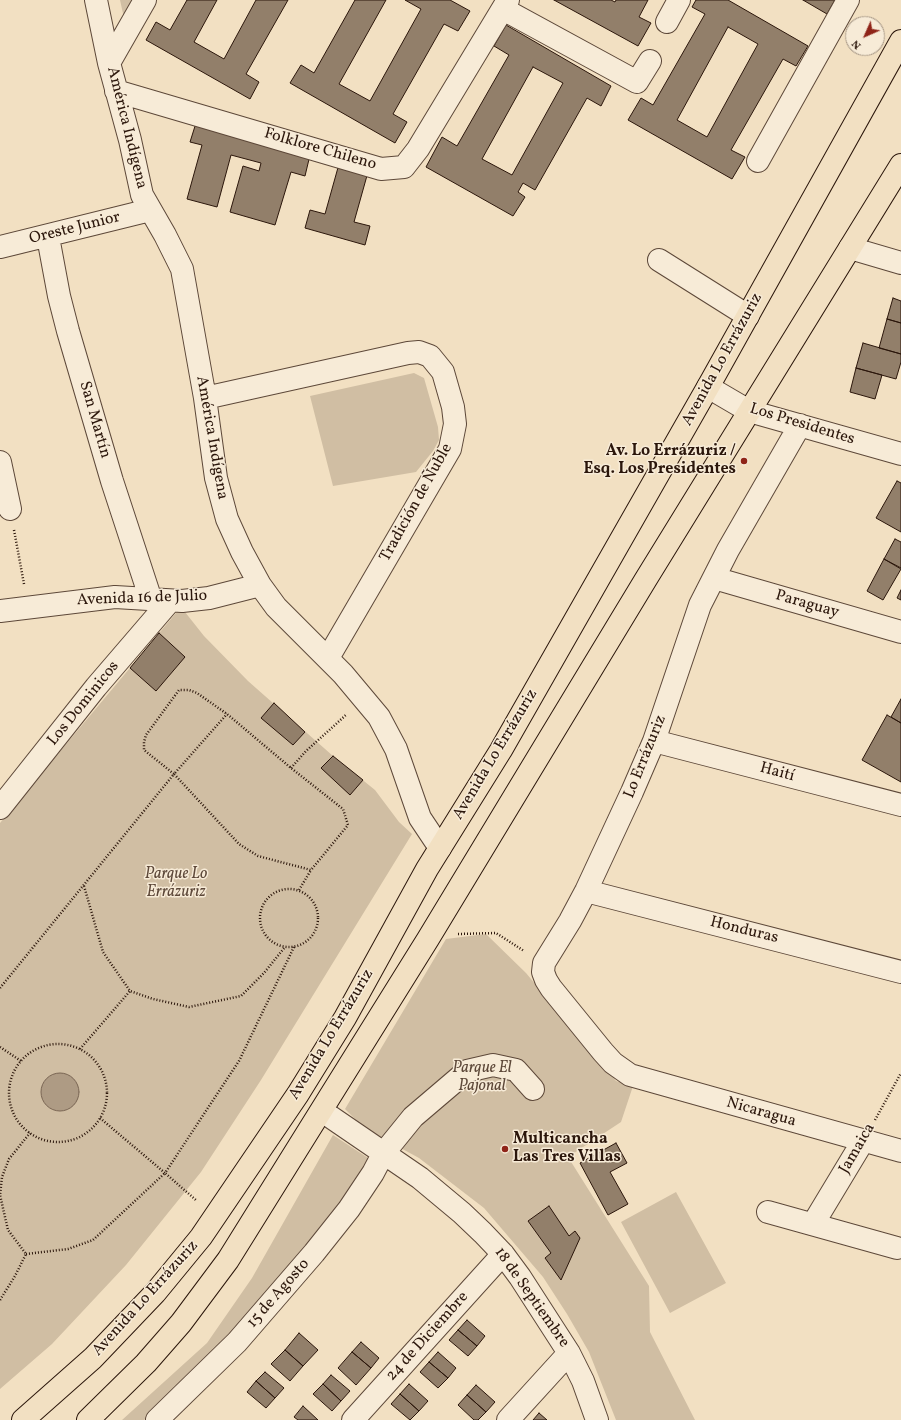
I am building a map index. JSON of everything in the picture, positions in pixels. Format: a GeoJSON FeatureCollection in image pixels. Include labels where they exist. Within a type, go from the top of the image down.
{"type":"FeatureCollection","features":[{"type":"Feature","properties":{"kind":"main road","name":"Avenida Lo Errázuriz"},"geometry":{"type":"LineString","coordinates":[[23,1420],[93,1358],[155,1294],[215,1218],[314,1069],[440,848],[501,750],[708,387],[901,41]]}},
{"type":"Feature","properties":{"kind":"main road","name":"Avenida Lo Errázuriz"},"geometry":{"type":"LineString","coordinates":[[88,1420],[146,1363],[205,1292],[241,1240],[322,1112],[749,411],[901,165]]}},
{"type":"Feature","properties":{"kind":"street","name":"América Indígena"},"geometry":{"type":"LineString","coordinates":[[96,0],[109,64],[130,140],[142,195],[165,235],[182,269],[216,478],[227,519],[242,552],[260,585],[276,607],[328,658],[364,698],[388,733],[420,818],[440,848]]}},
{"type":"Feature","properties":{"kind":"street"},"geometry":{"type":"LineString","coordinates":[[109,64],[145,0]]}},
{"type":"Feature","properties":{"kind":"street"},"geometry":{"type":"LineString","coordinates":[[667,22],[679,0]]}},
{"type":"Feature","properties":{"kind":"street"},"geometry":{"type":"LineString","coordinates":[[758,161],[848,0]]}},
{"type":"Feature","properties":{"kind":"street"},"geometry":{"type":"LineString","coordinates":[[505,4],[637,82],[650,61]]}},
{"type":"Feature","properties":{"kind":"street","name":"Folklore Chileno"},"geometry":{"type":"LineString","coordinates":[[116,91],[381,169],[395,169],[404,167],[418,149],[505,4]]}},
{"type":"Feature","properties":{"kind":"street","name":"Oreste Junior"},"geometry":{"type":"LineString","coordinates":[[0,247],[48,237],[150,210]]}},
{"type":"Feature","properties":{"kind":"street","name":"San Martín"},"geometry":{"type":"LineString","coordinates":[[48,237],[59,296],[68,331],[112,481],[160,601]]}},
{"type":"Feature","properties":{"kind":"street"},"geometry":{"type":"LineString","coordinates":[[850,248],[901,263]]}},
{"type":"Feature","properties":{"kind":"street"},"geometry":{"type":"LineString","coordinates":[[659,260],[748,316]]}},
{"type":"Feature","properties":{"kind":"street","name":"Tradición de Ñuble"},"geometry":{"type":"LineString","coordinates":[[204,398],[408,353],[419,352],[430,356],[443,372],[453,407],[455,424],[450,449],[328,658]]}},
{"type":"Feature","properties":{"kind":"street","name":"Los Presidentes"},"geometry":{"type":"LineString","coordinates":[[708,387],[749,411],[901,454]]}},
{"type":"Feature","properties":{"kind":"street","name":"Lo Errázuriz"},"geometry":{"type":"LineString","coordinates":[[543,972],[544,963],[548,955],[570,921],[586,891],[654,741],[692,625],[714,578],[800,425]]}},
{"type":"Feature","properties":{"kind":"street"},"geometry":{"type":"LineString","coordinates":[[0,462],[10,509]]}},
{"type":"Feature","properties":{"kind":"street","name":"Paraguay"},"geometry":{"type":"LineString","coordinates":[[714,578],[901,632]]}},
{"type":"Feature","properties":{"kind":"street","name":"Avenida 16 de Julio"},"geometry":{"type":"LineString","coordinates":[[0,611],[99,598],[131,597],[160,601],[209,598],[260,585]]}},
{"type":"Feature","properties":{"kind":"street","name":"Los Dominicos"},"geometry":{"type":"LineString","coordinates":[[0,808],[96,687],[160,601]]}},
{"type":"Feature","properties":{"kind":"street","name":"Haití"},"geometry":{"type":"LineString","coordinates":[[654,741],[901,805]]}},
{"type":"Feature","properties":{"kind":"street","name":"Honduras"},"geometry":{"type":"LineString","coordinates":[[586,891],[901,972]]}},
{"type":"Feature","properties":{"kind":"street","name":"Nicaragua"},"geometry":{"type":"LineString","coordinates":[[543,972],[555,994],[603,1052],[622,1071],[642,1080],[901,1151]]}},
{"type":"Feature","properties":{"kind":"street","name":"15 de Agosto"},"geometry":{"type":"LineString","coordinates":[[157,1420],[196,1384],[237,1342],[285,1287],[349,1209],[373,1173],[383,1154],[413,1117],[467,1071],[493,1065],[516,1070],[533,1089]]}},
{"type":"Feature","properties":{"kind":"street","name":"18 de Septiembre"},"geometry":{"type":"LineString","coordinates":[[322,1112],[420,1178],[442,1195],[483,1232],[503,1254],[520,1277],[569,1353],[583,1380],[597,1420]]}},
{"type":"Feature","properties":{"kind":"street","name":"Jamaica"},"geometry":{"type":"LineString","coordinates":[[813,1224],[863,1141]]}},
{"type":"Feature","properties":{"kind":"street"},"geometry":{"type":"LineString","coordinates":[[768,1212],[897,1248]]}},
{"type":"Feature","properties":{"kind":"street","name":"24 de Diciembre"},"geometry":{"type":"LineString","coordinates":[[354,1420],[503,1254]]}},
{"type":"Feature","properties":{"kind":"street"},"geometry":{"type":"LineString","coordinates":[[508,1420],[569,1353]]}},
{"type":"Feature","properties":{"kind":"path"},"geometry":{"type":"LineString","coordinates":[[10,509],[29,607]]}},
{"type":"Feature","properties":{"kind":"path"},"geometry":{"type":"LineString","coordinates":[[298,890],[311,870],[348,825],[347,817],[343,809],[291,768],[228,714],[197,693],[189,690],[179,690],[146,735],[144,750],[174,774],[239,844],[258,856],[311,870]]}},
{"type":"Feature","properties":{"kind":"path"},"geometry":{"type":"LineString","coordinates":[[291,768],[306,751],[364,698]]}},
{"type":"Feature","properties":{"kind":"path"},"geometry":{"type":"LineString","coordinates":[[0,988],[174,774],[228,714]]}},
{"type":"Feature","properties":{"kind":"path"},"geometry":{"type":"LineString","coordinates":[[84,885],[103,952],[130,991],[153,999],[189,1007],[241,996],[264,973],[284,947]]}},
{"type":"Feature","properties":{"kind":"path"},"geometry":{"type":"LineString","coordinates":[[289,889],[298,890],[307,895],[313,902],[317,911],[318,921],[316,930],[303,944],[294,947],[284,947],[276,944],[262,931],[260,911],[264,902],[270,895],[289,889]]}},
{"type":"Feature","properties":{"kind":"path"},"geometry":{"type":"LineString","coordinates":[[428,939],[460,933],[496,933],[530,956],[543,972]]}},
{"type":"Feature","properties":{"kind":"path"},"geometry":{"type":"LineString","coordinates":[[26,1254],[68,1249],[93,1240],[165,1173],[239,1061],[294,947]]}},
{"type":"Feature","properties":{"kind":"path"},"geometry":{"type":"LineString","coordinates":[[80,1049],[130,991]]}},
{"type":"Feature","properties":{"kind":"path"},"geometry":{"type":"LineString","coordinates":[[64,1044],[80,1049],[93,1058],[102,1071],[107,1087],[106,1103],[100,1118],[90,1130],[76,1138],[61,1142],[45,1140],[30,1133],[18,1122],[11,1107],[9,1091],[12,1075],[20,1061],[33,1051],[48,1045],[64,1044]]}},
{"type":"Feature","properties":{"kind":"path"},"geometry":{"type":"LineString","coordinates":[[0,1047],[20,1061]]}},
{"type":"Feature","properties":{"kind":"path","name":"Jamaica"},"geometry":{"type":"LineString","coordinates":[[863,1141],[901,1073]]}},
{"type":"Feature","properties":{"kind":"path"},"geometry":{"type":"LineString","coordinates":[[100,1118],[215,1218]]}},
{"type":"Feature","properties":{"kind":"path"},"geometry":{"type":"LineString","coordinates":[[26,1254],[8,1230],[0,1196],[2,1177],[9,1159],[30,1133]]}},
{"type":"Feature","properties":{"kind":"path"},"geometry":{"type":"LineString","coordinates":[[0,1300],[16,1276],[26,1254]]}},
{"type":"Feature","properties":{"kind":"green space"},"geometry":{"type":"Polygon","coordinates":[[[120,0],[141,0],[126,27],[120,0]]]}},
{"type":"Feature","properties":{"kind":"green space"},"geometry":{"type":"Polygon","coordinates":[[[414,373],[424,378],[438,427],[439,440],[433,451],[416,472],[333,486],[310,396],[414,373]]]}},
{"type":"Feature","properties":{"kind":"green space","name":"Parque Lo Errázuriz"},"geometry":{"type":"Polygon","coordinates":[[[181,607],[204,636],[248,681],[333,756],[375,790],[399,822],[412,834],[261,1080],[201,1172],[126,1265],[52,1344],[0,1389],[0,823],[181,607]]]}},
{"type":"Feature","properties":{"kind":"green space","name":"Parque El Pajonal"},"geometry":{"type":"Polygon","coordinates":[[[486,934],[526,973],[616,1081],[633,1086],[621,1122],[568,1157],[649,1286],[650,1332],[695,1420],[616,1420],[589,1352],[567,1314],[543,1277],[484,1208],[419,1158],[364,1128],[345,1109],[446,939],[486,934]]]}},
{"type":"Feature","properties":{"kind":"green space"},"geometry":{"type":"Polygon","coordinates":[[[333,1135],[368,1158],[345,1198],[296,1262],[194,1376],[144,1420],[122,1420],[207,1343],[252,1278],[333,1135]]]}},
{"type":"Feature","properties":{"kind":"green space"},"geometry":{"type":"Polygon","coordinates":[[[676,1192],[726,1283],[670,1313],[621,1222],[676,1192]]]}},
{"type":"Feature","properties":{"kind":"shaded area"},"geometry":{"type":"Polygon","coordinates":[[[56,1073],[64,1073],[74,1078],[78,1085],[78,1099],[74,1106],[64,1111],[56,1111],[46,1106],[44,1103],[41,1096],[41,1088],[46,1078],[49,1076],[56,1073]]]}},
{"type":"Feature","properties":{"kind":"building"},"geometry":{"type":"Polygon","coordinates":[[[187,0],[217,0],[194,42],[224,59],[256,0],[288,0],[246,74],[259,82],[250,99],[146,40],[156,22],[170,30],[187,0]]]}},
{"type":"Feature","properties":{"kind":"building"},"geometry":{"type":"Polygon","coordinates":[[[355,0],[386,0],[339,84],[370,101],[421,9],[405,0],[450,0],[470,11],[458,31],[444,24],[393,114],[407,122],[395,143],[290,83],[301,65],[314,73],[355,0]]]}},
{"type":"Feature","properties":{"kind":"building"},"geometry":{"type":"Polygon","coordinates":[[[554,0],[611,0],[615,2],[616,0],[648,0],[639,17],[651,23],[638,46],[554,0]]]}},
{"type":"Feature","properties":{"kind":"building"},"geometry":{"type":"Polygon","coordinates":[[[696,0],[728,0],[808,46],[796,66],[783,59],[731,150],[745,157],[732,179],[628,120],[641,98],[653,105],[705,14],[692,7],[696,0]],[[728,27],[677,120],[707,137],[758,44],[728,27]]]}},
{"type":"Feature","properties":{"kind":"building"},"geometry":{"type":"Polygon","coordinates":[[[803,0],[835,0],[827,14],[803,0]]]}},
{"type":"Feature","properties":{"kind":"building"},"geometry":{"type":"Polygon","coordinates":[[[506,25],[611,86],[601,106],[587,98],[535,190],[523,183],[518,192],[525,197],[513,216],[426,167],[442,137],[457,146],[509,55],[494,46],[506,25]],[[533,67],[482,159],[512,175],[563,83],[533,67]]]}},
{"type":"Feature","properties":{"kind":"building"},"geometry":{"type":"Polygon","coordinates":[[[196,123],[310,155],[305,176],[291,172],[275,225],[230,212],[243,166],[259,171],[261,163],[231,155],[217,207],[187,199],[202,145],[190,142],[196,123]]]}},
{"type":"Feature","properties":{"kind":"building"},"geometry":{"type":"Polygon","coordinates":[[[339,164],[368,172],[354,222],[370,226],[365,245],[305,228],[310,210],[325,214],[339,164]]]}},
{"type":"Feature","properties":{"kind":"building"},"geometry":{"type":"Polygon","coordinates":[[[893,298],[901,301],[901,323],[887,319],[893,298]]]}},
{"type":"Feature","properties":{"kind":"building"},"geometry":{"type":"Polygon","coordinates":[[[887,319],[901,323],[901,354],[879,348],[887,319]]]}},
{"type":"Feature","properties":{"kind":"building"},"geometry":{"type":"Polygon","coordinates":[[[863,343],[901,354],[901,362],[896,379],[856,368],[863,343]]]}},
{"type":"Feature","properties":{"kind":"building"},"geometry":{"type":"Polygon","coordinates":[[[856,368],[882,375],[875,399],[850,392],[856,368]]]}},
{"type":"Feature","properties":{"kind":"building"},"geometry":{"type":"Polygon","coordinates":[[[897,481],[901,483],[901,532],[876,518],[897,481]]]}},
{"type":"Feature","properties":{"kind":"building"},"geometry":{"type":"Polygon","coordinates":[[[895,539],[901,542],[901,568],[884,559],[895,539]]]}},
{"type":"Feature","properties":{"kind":"building"},"geometry":{"type":"Polygon","coordinates":[[[884,559],[901,569],[883,600],[867,591],[884,559]]]}},
{"type":"Feature","properties":{"kind":"building"},"geometry":{"type":"Polygon","coordinates":[[[901,590],[901,600],[897,598],[901,590]]]}},
{"type":"Feature","properties":{"kind":"building"},"geometry":{"type":"Polygon","coordinates":[[[159,633],[185,657],[156,691],[130,668],[159,633]]]}},
{"type":"Feature","properties":{"kind":"building"},"geometry":{"type":"Polygon","coordinates":[[[901,699],[901,723],[891,717],[901,699]]]}},
{"type":"Feature","properties":{"kind":"building"},"geometry":{"type":"Polygon","coordinates":[[[274,703],[305,732],[293,745],[261,718],[274,703]]]}},
{"type":"Feature","properties":{"kind":"building"},"geometry":{"type":"Polygon","coordinates":[[[887,715],[901,723],[901,782],[862,760],[887,715]]]}},
{"type":"Feature","properties":{"kind":"building"},"geometry":{"type":"Polygon","coordinates":[[[333,756],[363,780],[350,795],[321,768],[333,756]]]}},
{"type":"Feature","properties":{"kind":"building"},"geometry":{"type":"Polygon","coordinates":[[[616,1143],[627,1163],[610,1172],[628,1204],[608,1215],[580,1163],[616,1143]]]}},
{"type":"Feature","properties":{"kind":"building"},"geometry":{"type":"Polygon","coordinates":[[[549,1206],[569,1236],[575,1231],[580,1238],[561,1280],[545,1258],[551,1253],[528,1221],[549,1206]]]}},
{"type":"Feature","properties":{"kind":"building"},"geometry":{"type":"Polygon","coordinates":[[[467,1320],[485,1336],[477,1346],[458,1330],[467,1320]]]}},
{"type":"Feature","properties":{"kind":"building"},"geometry":{"type":"Polygon","coordinates":[[[458,1330],[477,1346],[468,1356],[449,1340],[458,1330]]]}},
{"type":"Feature","properties":{"kind":"building"},"geometry":{"type":"Polygon","coordinates":[[[299,1333],[318,1350],[303,1366],[285,1350],[299,1333]]]}},
{"type":"Feature","properties":{"kind":"building"},"geometry":{"type":"Polygon","coordinates":[[[361,1342],[379,1358],[371,1368],[352,1352],[361,1342]]]}},
{"type":"Feature","properties":{"kind":"building"},"geometry":{"type":"Polygon","coordinates":[[[285,1350],[303,1366],[290,1381],[271,1364],[285,1350]]]}},
{"type":"Feature","properties":{"kind":"building"},"geometry":{"type":"Polygon","coordinates":[[[352,1352],[371,1368],[356,1385],[338,1368],[352,1352]]]}},
{"type":"Feature","properties":{"kind":"building"},"geometry":{"type":"Polygon","coordinates":[[[438,1352],[456,1368],[448,1378],[429,1362],[438,1352]]]}},
{"type":"Feature","properties":{"kind":"building"},"geometry":{"type":"Polygon","coordinates":[[[429,1362],[448,1378],[438,1388],[420,1372],[429,1362]]]}},
{"type":"Feature","properties":{"kind":"building"},"geometry":{"type":"Polygon","coordinates":[[[265,1372],[284,1388],[275,1398],[256,1381],[265,1372]]]}},
{"type":"Feature","properties":{"kind":"building"},"geometry":{"type":"Polygon","coordinates":[[[331,1375],[350,1391],[341,1401],[323,1384],[331,1375]]]}},
{"type":"Feature","properties":{"kind":"building"},"geometry":{"type":"Polygon","coordinates":[[[256,1381],[275,1398],[266,1408],[247,1392],[256,1381]]]}},
{"type":"Feature","properties":{"kind":"building"},"geometry":{"type":"Polygon","coordinates":[[[323,1384],[341,1401],[332,1411],[313,1394],[323,1384]]]}},
{"type":"Feature","properties":{"kind":"building"},"geometry":{"type":"Polygon","coordinates":[[[409,1384],[428,1401],[419,1411],[400,1394],[409,1384]]]}},
{"type":"Feature","properties":{"kind":"building"},"geometry":{"type":"Polygon","coordinates":[[[476,1385],[495,1402],[486,1412],[467,1395],[476,1385]]]}},
{"type":"Feature","properties":{"kind":"building"},"geometry":{"type":"Polygon","coordinates":[[[400,1394],[419,1411],[410,1420],[391,1404],[400,1394]]]}},
{"type":"Feature","properties":{"kind":"building"},"geometry":{"type":"Polygon","coordinates":[[[467,1395],[486,1412],[478,1420],[474,1420],[458,1405],[467,1395]]]}},
{"type":"Feature","properties":{"kind":"building"},"geometry":{"type":"Polygon","coordinates":[[[303,1406],[318,1420],[298,1420],[294,1417],[303,1406]]]}},
{"type":"Feature","properties":{"kind":"building"},"geometry":{"type":"Polygon","coordinates":[[[539,1413],[547,1420],[533,1420],[539,1413]]]}},
{"type":"Feature","properties":{"kind":"place","name":"Av. Lo Errázuriz / Esq. Los Presidentes"},"geometry":{"type":"Point","coordinates":[744,461]}},
{"type":"Feature","properties":{"kind":"place","name":"Multicancha Las Tres Villas"},"geometry":{"type":"Point","coordinates":[505,1149]}}]}
